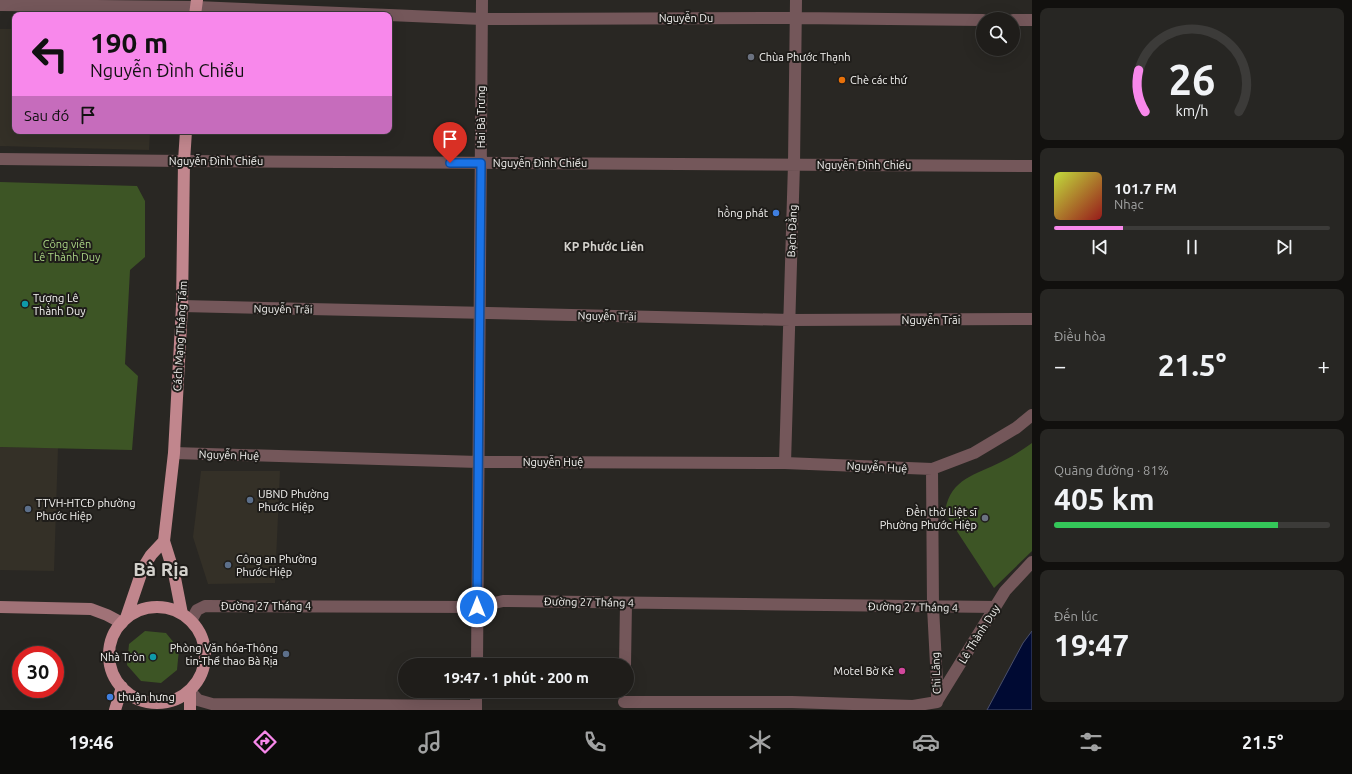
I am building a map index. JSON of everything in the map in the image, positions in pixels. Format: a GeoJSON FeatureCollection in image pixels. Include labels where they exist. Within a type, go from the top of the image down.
{"type":"FeatureCollection","features":[{"type":"Feature","properties":{"kind":"main road","name":"Cách Mạng Tháng Tám"},"geometry":{"type":"LineString","coordinates":[[186,134],[184,161],[182,306],[174,453],[164,541],[186,617]]}},
{"type":"Feature","properties":{"kind":"main road"},"geometry":{"type":"LineString","coordinates":[[124,620],[139,610],[153,607],[168,608],[186,617],[200,633],[205,648],[204,664],[199,678],[190,691],[177,699],[163,703],[148,702],[134,697],[122,687],[114,676],[110,662],[110,648],[114,634],[124,620],[143,568],[151,555],[164,541]]}},
{"type":"Feature","properties":{"kind":"main road"},"geometry":{"type":"LineString","coordinates":[[114,710],[122,687]]}},
{"type":"Feature","properties":{"kind":"main road"},"geometry":{"type":"LineString","coordinates":[[190,691],[190,710]]}},
{"type":"Feature","properties":{"kind":"street","name":"Hai Bà Trưng"},"geometry":{"type":"LineString","coordinates":[[477,658],[482,0]]}},
{"type":"Feature","properties":{"kind":"street","name":"Bạch Đằng"},"geometry":{"type":"LineString","coordinates":[[785,462],[794,164],[796,0]]}},
{"type":"Feature","properties":{"kind":"street","name":"Nguyễn Du"},"geometry":{"type":"LineString","coordinates":[[0,5],[196,7],[317,12]]}},
{"type":"Feature","properties":{"kind":"street","name":"Nguyễn Du"},"geometry":{"type":"LineString","coordinates":[[392,15],[482,19],[796,18],[976,20]]}},
{"type":"Feature","properties":{"kind":"street"},"geometry":{"type":"LineString","coordinates":[[1020,20],[1032,20]]}},
{"type":"Feature","properties":{"kind":"street","name":"Nguyễn Đình Chiểu"},"geometry":{"type":"LineString","coordinates":[[0,159],[1032,166]]}},
{"type":"Feature","properties":{"kind":"street","name":"Nguyễn Trãi"},"geometry":{"type":"LineString","coordinates":[[182,306],[790,320],[1032,319]]}},
{"type":"Feature","properties":{"kind":"street"},"geometry":{"type":"LineString","coordinates":[[932,469],[974,453],[1016,428],[1032,415]]}},
{"type":"Feature","properties":{"kind":"street","name":"Nguyễn Huệ"},"geometry":{"type":"LineString","coordinates":[[174,453],[478,462],[785,462],[932,469]]}},
{"type":"Feature","properties":{"kind":"street","name":"Chi Lăng"},"geometry":{"type":"LineString","coordinates":[[624,701],[792,702],[934,706],[937,682],[933,607],[932,469]]}},
{"type":"Feature","properties":{"kind":"street","name":"Lê Thành Duy"},"geometry":{"type":"LineString","coordinates":[[934,706],[1005,591],[1032,562]]}},
{"type":"Feature","properties":{"kind":"street","name":"Đường 27 Tháng 4"},"geometry":{"type":"LineString","coordinates":[[186,617],[205,606],[477,607],[503,601],[995,607]]}},
{"type":"Feature","properties":{"kind":"street"},"geometry":{"type":"LineString","coordinates":[[625,658],[626,603]]}},
{"type":"Feature","properties":{"kind":"street"},"geometry":{"type":"LineString","coordinates":[[0,607],[91,609],[124,620]]}},
{"type":"Feature","properties":{"kind":"street"},"geometry":{"type":"LineString","coordinates":[[190,691],[198,700],[212,704],[343,708],[476,708]]}},
{"type":"Feature","properties":{"kind":"shaded area"},"geometry":{"type":"Polygon","coordinates":[[[0,29],[12,29],[12,134],[150,134],[149,150],[0,146],[0,29]]]}},
{"type":"Feature","properties":{"kind":"shaded area","name":"TTVH-HTCĐ phường Phước Hiệp"},"geometry":{"type":"Polygon","coordinates":[[[0,447],[58,448],[54,571],[0,570],[0,447]]]}},
{"type":"Feature","properties":{"kind":"shaded area"},"geometry":{"type":"Polygon","coordinates":[[[201,471],[280,471],[275,583],[208,584],[193,537],[201,471]]]}},
{"type":"Feature","properties":{"kind":"green space","name":"Công viên Lê Thành Duy"},"geometry":{"type":"Polygon","coordinates":[[[0,182],[137,186],[145,201],[145,257],[130,270],[125,364],[138,376],[132,450],[0,447],[0,182]]]}},
{"type":"Feature","properties":{"kind":"green space"},"geometry":{"type":"Polygon","coordinates":[[[1032,443],[1032,551],[994,588],[945,513],[947,502],[958,485],[965,480],[1009,458],[1032,443]]]}},
{"type":"Feature","properties":{"kind":"green space"},"geometry":{"type":"Polygon","coordinates":[[[145,631],[166,633],[179,649],[177,670],[161,683],[141,681],[127,665],[129,644],[145,631]]]}},
{"type":"Feature","properties":{"kind":"water"},"geometry":{"type":"Polygon","coordinates":[[[1032,631],[1032,710],[987,710],[1023,643],[1032,631]]]}},
{"type":"Feature","properties":{"kind":"place","name":"Chùa Phước Thạnh"},"geometry":{"type":"Point","coordinates":[751,57]}},
{"type":"Feature","properties":{"kind":"place","name":"Chè các thứ"},"geometry":{"type":"Point","coordinates":[842,80]}},
{"type":"Feature","properties":{"kind":"place","name":"hồng phát"},"geometry":{"type":"Point","coordinates":[776,213]}},
{"type":"Feature","properties":{"kind":"place","name":"Tượng Lê Thành Duy"},"geometry":{"type":"Point","coordinates":[25,304]}},
{"type":"Feature","properties":{"kind":"place","name":"UBND Phường Phước Hiệp"},"geometry":{"type":"Point","coordinates":[250,500]}},
{"type":"Feature","properties":{"kind":"place","name":"TTVH-HTCĐ phường Phước Hiệp"},"geometry":{"type":"Point","coordinates":[28,509]}},
{"type":"Feature","properties":{"kind":"place","name":"Đền thờ Liệt sĩ Phường Phước Hiệp"},"geometry":{"type":"Point","coordinates":[985,518]}},
{"type":"Feature","properties":{"kind":"place","name":"Công an Phường Phước Hiệp"},"geometry":{"type":"Point","coordinates":[228,565]}},
{"type":"Feature","properties":{"kind":"place","name":"Phòng Văn hóa-Thông tin-Thể thao Bà Rịa"},"geometry":{"type":"Point","coordinates":[286,654]}},
{"type":"Feature","properties":{"kind":"place","name":"Nhà Tròn"},"geometry":{"type":"Point","coordinates":[153,657]}},
{"type":"Feature","properties":{"kind":"place","name":"Motel Bờ Kè"},"geometry":{"type":"Point","coordinates":[902,671]}},
{"type":"Feature","properties":{"kind":"place","name":"thuận hưng"},"geometry":{"type":"Point","coordinates":[110,697]}},
{"type":"Feature","properties":{"kind":"district","name":"KP Phước Liên"},"geometry":{"type":"Point","coordinates":[604,247]}},
{"type":"Feature","properties":{"kind":"district","name":"Bà Rịa"},"geometry":{"type":"Point","coordinates":[161,569]}},
{"type":"Feature","properties":{"kind":"route"},"geometry":{"type":"LineString","coordinates":[[450,163],[481,163],[477,607]]}}]}
